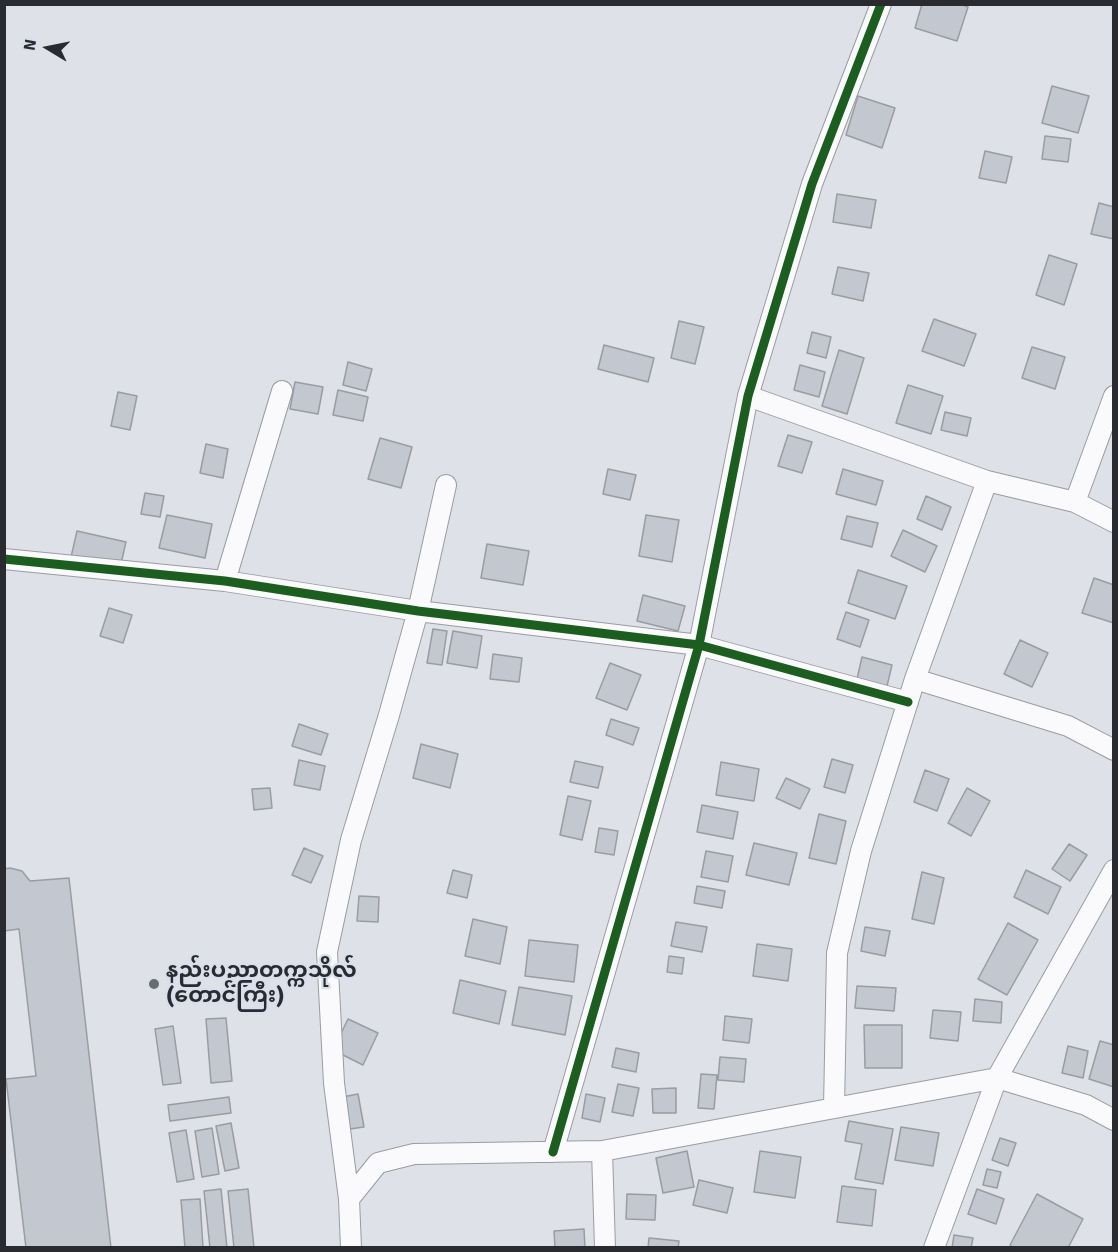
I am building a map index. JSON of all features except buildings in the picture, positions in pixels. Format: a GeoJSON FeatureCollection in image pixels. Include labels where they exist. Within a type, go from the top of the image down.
{"type":"FeatureCollection","features":[{"type":"Feature","properties":{"kind":"street"},"geometry":{"type":"LineString","coordinates":[[553,1152],[699,645],[748,396],[812,184],[881,4]]}},
{"type":"Feature","properties":{"kind":"street"},"geometry":{"type":"LineString","coordinates":[[225,581],[282,391]]}},
{"type":"Feature","properties":{"kind":"street"},"geometry":{"type":"LineString","coordinates":[[748,396],[987,481],[1075,502],[1113,522]]}},
{"type":"Feature","properties":{"kind":"street"},"geometry":{"type":"LineString","coordinates":[[1075,502],[1113,396]]}},
{"type":"Feature","properties":{"kind":"street"},"geometry":{"type":"LineString","coordinates":[[834,1108],[837,953],[861,850],[915,679],[987,481]]}},
{"type":"Feature","properties":{"kind":"street"},"geometry":{"type":"LineString","coordinates":[[351,1248],[349,1199],[334,1083],[327,952],[351,840],[390,715],[418,611],[446,484]]}},
{"type":"Feature","properties":{"kind":"street"},"geometry":{"type":"LineString","coordinates":[[4,559],[225,581],[418,611],[699,645],[908,702]]}},
{"type":"Feature","properties":{"kind":"street"},"geometry":{"type":"LineString","coordinates":[[915,679],[1068,726],[1113,750]]}},
{"type":"Feature","properties":{"kind":"street"},"geometry":{"type":"LineString","coordinates":[[934,1248],[998,1078],[1113,870]]}},
{"type":"Feature","properties":{"kind":"street"},"geometry":{"type":"LineString","coordinates":[[349,1199],[378,1163],[414,1154],[602,1151],[998,1078],[1086,1105],[1113,1120]]}},
{"type":"Feature","properties":{"kind":"street"},"geometry":{"type":"LineString","coordinates":[[602,1151],[605,1248]]}},
{"type":"Feature","properties":{"kind":"cycle path"},"geometry":{"type":"LineString","coordinates":[[553,1152],[699,645],[748,396],[812,184],[881,4]]}},
{"type":"Feature","properties":{"kind":"cycle path"},"geometry":{"type":"LineString","coordinates":[[4,559],[225,581],[418,611],[699,645],[908,702]]}},
{"type":"Feature","properties":{"kind":"place","name":"နည်းပညာတက္ကသိုလ် (တောင်ကြီး)"},"geometry":{"type":"Point","coordinates":[154,984]}}]}
